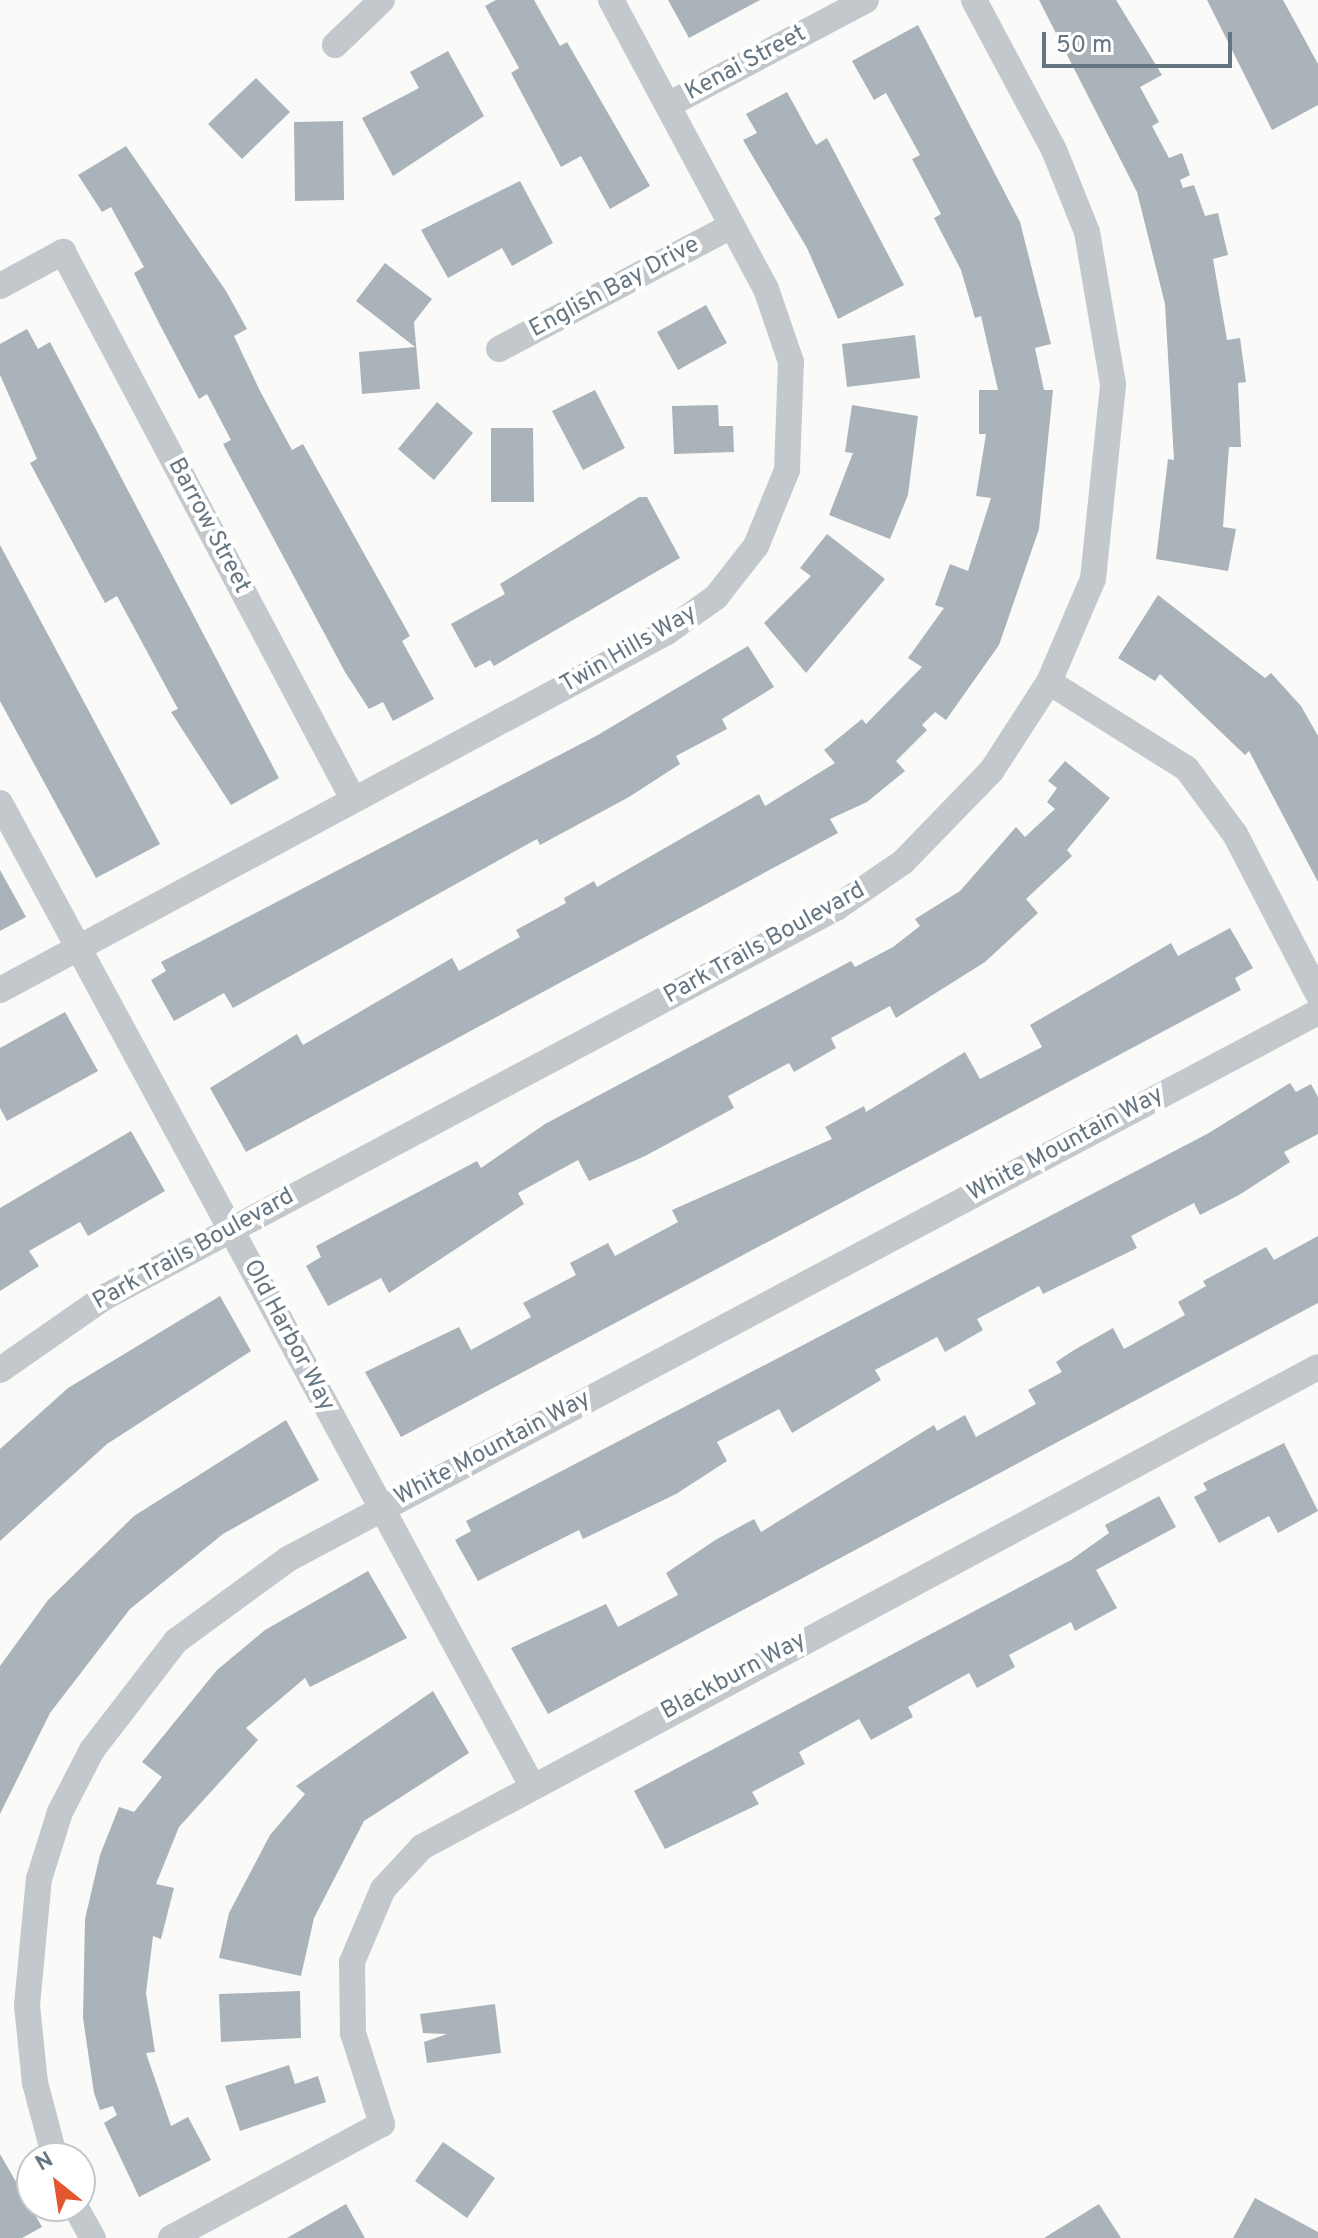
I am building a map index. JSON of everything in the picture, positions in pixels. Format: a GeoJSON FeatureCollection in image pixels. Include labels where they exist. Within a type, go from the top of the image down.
{"type":"FeatureCollection","features":[{"type":"Feature","properties":{"kind":"street"},"geometry":{"type":"LineString","coordinates":[[335,45],[382,0]]}},
{"type":"Feature","properties":{"kind":"street","name":"Twin Hills Way"},"geometry":{"type":"LineString","coordinates":[[0,990],[667,632],[716,597],[756,546],[787,470],[794,387],[776,313],[611,0]]}},
{"type":"Feature","properties":{"kind":"street","name":"Kenai Street"},"geometry":{"type":"LineString","coordinates":[[668,105],[866,0]]}},
{"type":"Feature","properties":{"kind":"street","name":"Park Trails Boulevard"},"geometry":{"type":"LineString","coordinates":[[0,1370],[82,1311],[231,1228],[868,888],[967,801],[1049,682],[1093,579],[1102,529],[1112,434],[1109,335],[1087,232],[1054,150],[974,0]]}},
{"type":"Feature","properties":{"kind":"street","name":"English Bay Drive"},"geometry":{"type":"LineString","coordinates":[[499,349],[731,226]]}},
{"type":"Feature","properties":{"kind":"street","name":"Barrow Street"},"geometry":{"type":"LineString","coordinates":[[0,286],[63,252],[353,799]]}},
{"type":"Feature","properties":{"kind":"street"},"geometry":{"type":"LineString","coordinates":[[1049,682],[1187,769],[1235,834],[1318,994]]}},
{"type":"Feature","properties":{"kind":"street","name":"Old Harbor Way"},"geometry":{"type":"LineString","coordinates":[[0,803],[531,1784]]}},
{"type":"Feature","properties":{"kind":"street","name":"White Mountain Way"},"geometry":{"type":"LineString","coordinates":[[51,2142],[35,2083],[27,1950],[48,1844],[75,1781],[130,1693],[176,1641],[259,1577],[381,1508],[1318,1012]]}},
{"type":"Feature","properties":{"kind":"street","name":"Blackburn Way"},"geometry":{"type":"LineString","coordinates":[[171,2238],[382,2124],[350,2010],[352,1962],[369,1912],[422,1847],[531,1784],[1318,1367]]}},
{"type":"Feature","properties":{"kind":"building"},"geometry":{"type":"Polygon","coordinates":[[[496,0],[534,0],[560,46],[567,42],[650,186],[610,209],[581,156],[561,167],[511,73],[519,68],[485,6],[496,0]]]}},
{"type":"Feature","properties":{"kind":"building"},"geometry":{"type":"Polygon","coordinates":[[[668,0],[760,0],[689,38],[668,0]]]}},
{"type":"Feature","properties":{"kind":"building"},"geometry":{"type":"Polygon","coordinates":[[[1039,0],[1116,0],[1162,75],[1140,87],[1159,122],[1152,126],[1169,158],[1182,153],[1190,175],[1180,180],[1183,188],[1194,185],[1205,216],[1218,213],[1228,255],[1213,259],[1227,340],[1240,338],[1246,382],[1238,383],[1241,447],[1229,447],[1223,527],[1236,529],[1228,571],[1156,559],[1168,459],[1174,460],[1165,304],[1137,192],[1039,0]]]}},
{"type":"Feature","properties":{"kind":"building"},"geometry":{"type":"Polygon","coordinates":[[[1207,0],[1283,0],[1318,64],[1318,105],[1272,130],[1207,0]]]}},
{"type":"Feature","properties":{"kind":"building"},"geometry":{"type":"Polygon","coordinates":[[[918,25],[1020,222],[1051,344],[1035,348],[1044,390],[1053,390],[1039,529],[999,645],[946,720],[935,712],[922,725],[927,730],[896,761],[905,771],[867,802],[830,819],[838,833],[246,1152],[210,1088],[297,1034],[303,1045],[452,958],[459,971],[520,937],[516,930],[566,903],[564,898],[594,881],[597,887],[759,794],[765,806],[835,763],[824,750],[862,719],[866,724],[922,667],[908,658],[944,608],[935,605],[950,564],[968,571],[991,498],[976,496],[986,434],[979,434],[979,390],[998,390],[981,316],[975,318],[961,270],[934,218],[941,214],[912,159],[920,155],[886,93],[874,100],[852,61],[918,25]]]}},
{"type":"Feature","properties":{"kind":"building"},"geometry":{"type":"Polygon","coordinates":[[[448,51],[484,116],[393,176],[362,118],[419,88],[410,72],[448,51]]]}},
{"type":"Feature","properties":{"kind":"building"},"geometry":{"type":"Polygon","coordinates":[[[256,78],[290,112],[242,159],[208,124],[256,78]]]}},
{"type":"Feature","properties":{"kind":"building"},"geometry":{"type":"Polygon","coordinates":[[[787,92],[816,145],[827,138],[904,285],[838,319],[807,248],[743,140],[757,133],[746,114],[787,92]]]}},
{"type":"Feature","properties":{"kind":"building"},"geometry":{"type":"Polygon","coordinates":[[[343,121],[344,200],[295,201],[294,122],[343,121]]]}},
{"type":"Feature","properties":{"kind":"building"},"geometry":{"type":"Polygon","coordinates":[[[126,146],[226,291],[247,329],[234,336],[260,391],[292,450],[303,444],[410,636],[402,641],[434,699],[393,721],[383,702],[369,709],[345,672],[223,444],[231,440],[207,394],[199,399],[134,273],[144,267],[111,207],[102,212],[78,175],[126,146]]]}},
{"type":"Feature","properties":{"kind":"building"},"geometry":{"type":"Polygon","coordinates":[[[520,181],[553,243],[512,266],[502,248],[448,278],[421,230],[520,181]]]}},
{"type":"Feature","properties":{"kind":"building"},"geometry":{"type":"Polygon","coordinates":[[[385,263],[432,299],[414,322],[420,389],[362,394],[359,352],[415,347],[356,301],[385,263]]]}},
{"type":"Feature","properties":{"kind":"building"},"geometry":{"type":"Polygon","coordinates":[[[706,305],[727,343],[678,370],[657,332],[706,305]]]}},
{"type":"Feature","properties":{"kind":"building"},"geometry":{"type":"Polygon","coordinates":[[[27,329],[38,349],[50,342],[279,778],[231,805],[171,712],[178,709],[117,596],[105,603],[30,463],[37,459],[0,375],[0,344],[27,329]]]}},
{"type":"Feature","properties":{"kind":"building"},"geometry":{"type":"Polygon","coordinates":[[[915,335],[920,378],[847,387],[842,344],[915,335]]]}},
{"type":"Feature","properties":{"kind":"building"},"geometry":{"type":"Polygon","coordinates":[[[595,390],[625,448],[583,470],[552,411],[595,390]]]}},
{"type":"Feature","properties":{"kind":"building"},"geometry":{"type":"Polygon","coordinates":[[[437,402],[473,433],[434,480],[398,449],[437,402]]]}},
{"type":"Feature","properties":{"kind":"building"},"geometry":{"type":"Polygon","coordinates":[[[718,405],[719,426],[733,426],[734,452],[674,454],[672,406],[718,405]]]}},
{"type":"Feature","properties":{"kind":"building"},"geometry":{"type":"Polygon","coordinates":[[[852,405],[918,416],[908,495],[890,539],[829,515],[853,453],[845,452],[852,405]]]}},
{"type":"Feature","properties":{"kind":"building"},"geometry":{"type":"Polygon","coordinates":[[[491,428],[533,428],[534,502],[491,502],[491,428]]]}},
{"type":"Feature","properties":{"kind":"building"},"geometry":{"type":"Polygon","coordinates":[[[639,497],[647,497],[680,558],[494,666],[490,660],[475,668],[451,624],[505,594],[500,584],[639,497]]]}},
{"type":"Feature","properties":{"kind":"building"},"geometry":{"type":"Polygon","coordinates":[[[827,534],[885,579],[806,673],[764,623],[811,576],[800,568],[827,534]]]}},
{"type":"Feature","properties":{"kind":"building"},"geometry":{"type":"Polygon","coordinates":[[[0,545],[160,844],[96,878],[0,701],[0,545]]]}},
{"type":"Feature","properties":{"kind":"building"},"geometry":{"type":"Polygon","coordinates":[[[1158,595],[1265,678],[1271,673],[1301,706],[1318,736],[1318,882],[1249,751],[1245,755],[1160,674],[1155,681],[1118,658],[1158,595]]]}},
{"type":"Feature","properties":{"kind":"building"},"geometry":{"type":"Polygon","coordinates":[[[748,646],[774,687],[722,719],[727,729],[676,756],[680,764],[629,797],[540,845],[537,839],[233,1008],[224,993],[174,1021],[151,980],[166,971],[161,962],[596,736],[748,646]]]}},
{"type":"Feature","properties":{"kind":"building"},"geometry":{"type":"Polygon","coordinates":[[[1065,761],[1110,798],[1067,850],[1072,856],[1026,899],[1038,913],[985,962],[896,1018],[890,1006],[831,1038],[836,1048],[794,1072],[789,1063],[728,1096],[734,1108],[645,1156],[589,1181],[578,1160],[518,1193],[524,1204],[389,1293],[381,1278],[328,1306],[306,1266],[321,1257],[316,1246],[477,1161],[481,1168],[545,1124],[851,961],[855,967],[893,947],[920,926],[915,919],[960,891],[1016,827],[1025,837],[1055,809],[1047,802],[1057,788],[1048,781],[1065,761]]]}},
{"type":"Feature","properties":{"kind":"building"},"geometry":{"type":"Polygon","coordinates":[[[0,870],[26,917],[0,931],[0,870]]]}},
{"type":"Feature","properties":{"kind":"building"},"geometry":{"type":"Polygon","coordinates":[[[1230,928],[1253,968],[1235,978],[1241,990],[401,1437],[365,1372],[459,1327],[471,1350],[531,1317],[523,1303],[576,1275],[570,1263],[608,1243],[615,1256],[678,1222],[672,1210],[832,1139],[825,1127],[864,1106],[866,1112],[965,1052],[980,1079],[1042,1047],[1030,1025],[1171,943],[1178,956],[1230,928]]]}},
{"type":"Feature","properties":{"kind":"building"},"geometry":{"type":"Polygon","coordinates":[[[65,1012],[98,1071],[7,1121],[0,1108],[0,1048],[65,1012]]]}},
{"type":"Feature","properties":{"kind":"building"},"geometry":{"type":"Polygon","coordinates":[[[1290,1083],[1296,1092],[1311,1084],[1318,1097],[1318,1134],[1284,1152],[1290,1162],[1239,1195],[1200,1215],[1194,1203],[1131,1236],[1137,1248],[1043,1294],[1039,1286],[977,1319],[983,1330],[945,1352],[937,1337],[875,1370],[881,1380],[792,1433],[779,1409],[717,1442],[727,1461],[676,1494],[583,1539],[579,1530],[478,1581],[455,1540],[471,1531],[466,1521],[1207,1134],[1290,1083]]]}},
{"type":"Feature","properties":{"kind":"building"},"geometry":{"type":"Polygon","coordinates":[[[131,1131],[165,1191],[88,1236],[80,1222],[29,1251],[39,1266],[0,1291],[0,1208],[131,1131]]]}},
{"type":"Feature","properties":{"kind":"building"},"geometry":{"type":"Polygon","coordinates":[[[1318,1236],[1318,1303],[548,1714],[511,1648],[606,1604],[618,1627],[678,1595],[666,1573],[717,1539],[754,1519],[761,1532],[934,1425],[937,1431],[965,1415],[976,1437],[1036,1404],[1028,1390],[1062,1372],[1056,1362],[1074,1350],[1113,1328],[1124,1349],[1185,1315],[1178,1302],[1206,1286],[1203,1281],[1266,1247],[1274,1260],[1318,1236]]]}},
{"type":"Feature","properties":{"kind":"building"},"geometry":{"type":"Polygon","coordinates":[[[220,1296],[251,1351],[107,1444],[0,1541],[0,1449],[68,1388],[220,1296]]]}},
{"type":"Feature","properties":{"kind":"building"},"geometry":{"type":"Polygon","coordinates":[[[286,1420],[319,1480],[223,1534],[130,1609],[50,1713],[0,1814],[0,1666],[48,1600],[134,1516],[286,1420]]]}},
{"type":"Feature","properties":{"kind":"building"},"geometry":{"type":"Polygon","coordinates":[[[1284,1443],[1318,1511],[1278,1533],[1269,1516],[1219,1543],[1194,1497],[1207,1490],[1203,1483],[1284,1443]]]}},
{"type":"Feature","properties":{"kind":"building"},"geometry":{"type":"Polygon","coordinates":[[[1159,1496],[1176,1527],[1096,1570],[1117,1608],[1075,1631],[1071,1622],[1009,1655],[1015,1667],[977,1688],[969,1673],[908,1707],[913,1717],[871,1740],[859,1719],[799,1752],[805,1764],[752,1792],[759,1804],[665,1849],[634,1791],[1071,1560],[1109,1533],[1105,1525],[1159,1496]]]}},
{"type":"Feature","properties":{"kind":"building"},"geometry":{"type":"Polygon","coordinates":[[[368,1571],[407,1638],[310,1687],[305,1678],[246,1728],[258,1740],[179,1827],[156,1884],[174,1888],[161,1939],[153,1936],[146,1993],[155,2052],[146,2053],[171,2126],[188,2117],[211,2160],[139,2197],[104,2123],[117,2115],[113,2106],[100,2110],[94,2093],[83,2018],[85,1919],[100,1855],[119,1807],[134,1812],[162,1777],[142,1762],[217,1670],[265,1630],[368,1571]]]}},
{"type":"Feature","properties":{"kind":"building"},"geometry":{"type":"Polygon","coordinates":[[[433,1691],[469,1753],[364,1821],[314,1918],[301,1976],[219,1958],[229,1913],[270,1835],[305,1794],[296,1786],[433,1691]]]}},
{"type":"Feature","properties":{"kind":"building"},"geometry":{"type":"Polygon","coordinates":[[[300,1991],[301,2038],[221,2042],[219,1994],[300,1991]]]}},
{"type":"Feature","properties":{"kind":"building"},"geometry":{"type":"Polygon","coordinates":[[[495,2004],[501,2053],[427,2063],[424,2042],[447,2034],[423,2033],[420,2014],[495,2004]]]}},
{"type":"Feature","properties":{"kind":"building"},"geometry":{"type":"Polygon","coordinates":[[[289,2065],[295,2084],[318,2076],[326,2102],[240,2131],[225,2086],[289,2065]]]}},
{"type":"Feature","properties":{"kind":"building"},"geometry":{"type":"Polygon","coordinates":[[[443,2142],[495,2178],[467,2218],[415,2181],[443,2142]]]}},
{"type":"Feature","properties":{"kind":"building"},"geometry":{"type":"Polygon","coordinates":[[[0,2154],[16,2182],[16,2222],[39,2222],[42,2227],[22,2238],[0,2238],[0,2154]]]}},
{"type":"Feature","properties":{"kind":"building"},"geometry":{"type":"Polygon","coordinates":[[[1255,2198],[1318,2232],[1318,2238],[1233,2238],[1255,2198]]]}},
{"type":"Feature","properties":{"kind":"building"},"geometry":{"type":"Polygon","coordinates":[[[346,2204],[365,2238],[287,2238],[346,2204]]]}},
{"type":"Feature","properties":{"kind":"building"},"geometry":{"type":"Polygon","coordinates":[[[1099,2204],[1121,2238],[1044,2238],[1099,2204]]]}}]}
